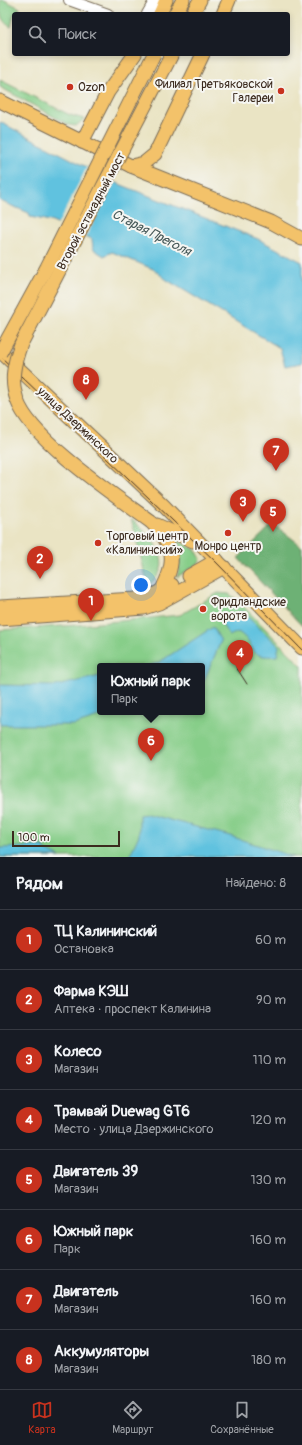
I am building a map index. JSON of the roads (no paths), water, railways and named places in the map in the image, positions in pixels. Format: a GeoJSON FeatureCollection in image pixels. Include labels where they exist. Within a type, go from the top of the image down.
{"type":"FeatureCollection","features":[{"type":"Feature","properties":{"kind":"main road"},"geometry":{"type":"LineString","coordinates":[[161,12],[166,0]]}},
{"type":"Feature","properties":{"kind":"main road"},"geometry":{"type":"LineString","coordinates":[[176,12],[183,0]]}},
{"type":"Feature","properties":{"kind":"main road"},"geometry":{"type":"LineString","coordinates":[[193,12],[200,0]]}},
{"type":"Feature","properties":{"kind":"main road"},"geometry":{"type":"LineString","coordinates":[[224,12],[229,0]]}},
{"type":"Feature","properties":{"kind":"main road"},"geometry":{"type":"LineString","coordinates":[[82,142],[105,96],[134,56]]}},
{"type":"Feature","properties":{"kind":"main road","name":"Второй эстакадный мост"},"geometry":{"type":"LineString","coordinates":[[0,352],[47,267],[153,56]]}},
{"type":"Feature","properties":{"kind":"main road","name":"Второй эстакадный мост"},"geometry":{"type":"LineString","coordinates":[[151,522],[50,445],[30,422],[20,406],[14,385],[13,369],[21,344],[171,56]]}},
{"type":"Feature","properties":{"kind":"main road"},"geometry":{"type":"LineString","coordinates":[[131,166],[144,163],[156,154],[202,56]]}},
{"type":"Feature","properties":{"kind":"main road"},"geometry":{"type":"LineString","coordinates":[[0,101],[131,166],[271,222],[302,239]]}},
{"type":"Feature","properties":{"kind":"main road"},"geometry":{"type":"LineString","coordinates":[[156,154],[160,169],[182,186]]}},
{"type":"Feature","properties":{"kind":"main road","name":"улица Дзержинского"},"geometry":{"type":"LineString","coordinates":[[0,352],[156,498],[302,648]]}},
{"type":"Feature","properties":{"kind":"main road","name":"улица Дзержинского"},"geometry":{"type":"LineString","coordinates":[[0,359],[149,500],[156,498]]}},
{"type":"Feature","properties":{"kind":"main road"},"geometry":{"type":"LineString","coordinates":[[151,522],[202,546]]}},
{"type":"Feature","properties":{"kind":"main road"},"geometry":{"type":"LineString","coordinates":[[144,608],[155,600],[169,576],[172,565],[171,552],[168,542],[151,522]]}},
{"type":"Feature","properties":{"kind":"main road"},"geometry":{"type":"LineString","coordinates":[[0,607],[135,599],[160,592],[220,563]]}},
{"type":"Feature","properties":{"kind":"main road"},"geometry":{"type":"LineString","coordinates":[[0,619],[144,608],[158,603],[220,563]]}},
{"type":"Feature","properties":{"kind":"street"},"geometry":{"type":"LineString","coordinates":[[69,0],[103,12]]}},
{"type":"Feature","properties":{"kind":"street"},"geometry":{"type":"LineString","coordinates":[[148,12],[155,0]]}},
{"type":"Feature","properties":{"kind":"water","name":"Старая Преголя"},"geometry":{"type":"Polygon","coordinates":[[[0,122],[119,184],[258,239],[302,262],[302,363],[285,366],[280,348],[167,280],[153,269],[112,252],[104,256],[93,249],[92,239],[50,221],[30,217],[29,213],[0,201],[0,122]]]}},
{"type":"Feature","properties":{"kind":"water"},"geometry":{"type":"Polygon","coordinates":[[[241,611],[279,646],[277,656],[267,656],[255,653],[248,641],[238,632],[229,636],[221,622],[241,611]]]}},
{"type":"Feature","properties":{"kind":"water"},"geometry":{"type":"Polygon","coordinates":[[[213,627],[221,641],[205,678],[205,663],[158,663],[213,627]]]}},
{"type":"Feature","properties":{"kind":"water"},"geometry":{"type":"Polygon","coordinates":[[[97,677],[97,715],[105,715],[74,725],[0,725],[0,685],[56,686],[97,677]]]}},
{"type":"Feature","properties":{"kind":"water"},"geometry":{"type":"Polygon","coordinates":[[[147,814],[227,835],[294,857],[129,857],[139,835],[139,815],[147,814]]]}},
{"type":"Feature","properties":{"kind":"water"},"geometry":{"type":"Polygon","coordinates":[[[44,846],[44,849],[60,857],[0,857],[0,848],[44,846]]]}},
{"type":"Feature","properties":{"kind":"tram line"},"geometry":{"type":"LineString","coordinates":[[0,356],[215,561],[302,650]]}},
{"type":"Feature","properties":{"kind":"tram line"},"geometry":{"type":"LineString","coordinates":[[236,667],[247,684]]}},
{"type":"Feature","properties":{"kind":"place","name":"Ozon"},"geometry":{"type":"Point","coordinates":[70,87]}},
{"type":"Feature","properties":{"kind":"place","name":"Филиал Третьяковской Галереи"},"geometry":{"type":"Point","coordinates":[281,91]}},
{"type":"Feature","properties":{"kind":"place","name":"Аккумуляторы"},"geometry":{"type":"Point","coordinates":[86,400]}},
{"type":"Feature","properties":{"kind":"place","name":"Двигатель"},"geometry":{"type":"Point","coordinates":[276,471]}},
{"type":"Feature","properties":{"kind":"place","name":"Колесо"},"geometry":{"type":"Point","coordinates":[243,522]}},
{"type":"Feature","properties":{"kind":"place","name":"Двигатель 39"},"geometry":{"type":"Point","coordinates":[273,532]}},
{"type":"Feature","properties":{"kind":"place","name":"Монро центр"},"geometry":{"type":"Point","coordinates":[228,533]}},
{"type":"Feature","properties":{"kind":"place","name":"Торговый центр «Калининский»"},"geometry":{"type":"Point","coordinates":[98,543]}},
{"type":"Feature","properties":{"kind":"place","name":"Фарма КЭШ"},"geometry":{"type":"Point","coordinates":[40,579]}},
{"type":"Feature","properties":{"kind":"place","name":"Фридландские ворота"},"geometry":{"type":"Point","coordinates":[203,609]}},
{"type":"Feature","properties":{"kind":"place","name":"ТЦ Калининский"},"geometry":{"type":"Point","coordinates":[91,621]}},
{"type":"Feature","properties":{"kind":"place","name":"Трамвай Duewag GT6"},"geometry":{"type":"Point","coordinates":[240,673]}},
{"type":"Feature","properties":{"kind":"place","name":"Южный парк"},"geometry":{"type":"Point","coordinates":[151,761]}}]}
